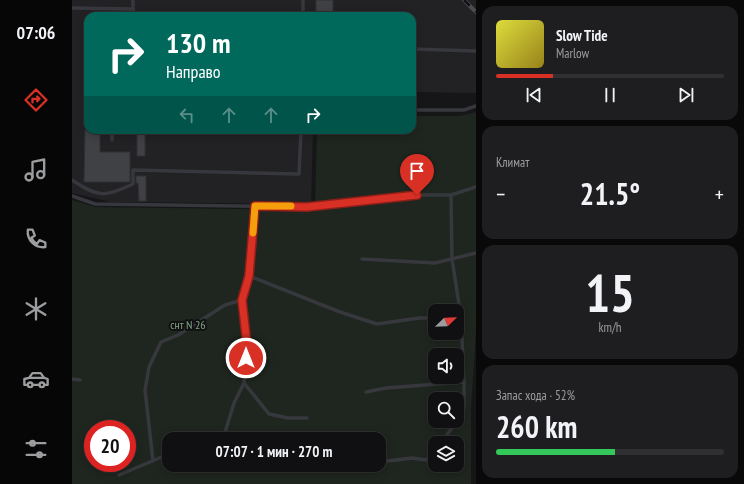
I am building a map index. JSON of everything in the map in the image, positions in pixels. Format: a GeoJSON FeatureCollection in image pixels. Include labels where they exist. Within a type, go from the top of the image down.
{"type":"FeatureCollection","features":[{"type":"Feature","properties":{"kind":"lane"},"geometry":{"type":"LineString","coordinates":[[72,8],[133,9],[133,0]]}},
{"type":"Feature","properties":{"kind":"lane"},"geometry":{"type":"LineString","coordinates":[[303,0],[303,12]]}},
{"type":"Feature","properties":{"kind":"lane"},"geometry":{"type":"LineString","coordinates":[[416,49],[476,51]]}},
{"type":"Feature","properties":{"kind":"lane"},"geometry":{"type":"LineString","coordinates":[[416,110],[464,110],[476,106]]}},
{"type":"Feature","properties":{"kind":"lane"},"geometry":{"type":"LineString","coordinates":[[112,134],[112,140]]}},
{"type":"Feature","properties":{"kind":"lane"},"geometry":{"type":"LineString","coordinates":[[72,180],[90,192],[104,194],[133,184],[133,170],[299,174],[301,134]]}},
{"type":"Feature","properties":{"kind":"lane"},"geometry":{"type":"LineString","coordinates":[[72,196],[95,204],[307,207],[417,195],[451,195],[476,187]]}},
{"type":"Feature","properties":{"kind":"lane"},"geometry":{"type":"LineString","coordinates":[[451,195],[452,259],[457,304]]}},
{"type":"Feature","properties":{"kind":"lane"},"geometry":{"type":"LineString","coordinates":[[225,432],[234,403],[244,383],[247,345],[242,300],[249,276],[255,206]]}},
{"type":"Feature","properties":{"kind":"lane"},"geometry":{"type":"LineString","coordinates":[[362,259],[435,263],[476,253]]}},
{"type":"Feature","properties":{"kind":"lane"},"geometry":{"type":"LineString","coordinates":[[249,276],[340,312],[377,324],[428,319]]}},
{"type":"Feature","properties":{"kind":"lane"},"geometry":{"type":"LineString","coordinates":[[153,461],[145,390],[149,367],[161,342],[178,334],[225,305],[242,300]]}},
{"type":"Feature","properties":{"kind":"lane"},"geometry":{"type":"LineString","coordinates":[[72,379],[80,380]]}},
{"type":"Feature","properties":{"kind":"lane"},"geometry":{"type":"LineString","coordinates":[[244,383],[269,414],[288,418],[307,418]]}},
{"type":"Feature","properties":{"kind":"lane"},"geometry":{"type":"LineString","coordinates":[[366,392],[386,388],[438,384]]}},
{"type":"Feature","properties":{"kind":"lane"},"geometry":{"type":"LineString","coordinates":[[119,475],[162,457]]}},
{"type":"Feature","properties":{"kind":"lane"},"geometry":{"type":"LineString","coordinates":[[386,461],[412,458],[426,460],[428,458]]}},
{"type":"Feature","properties":{"kind":"shaded area"},"geometry":{"type":"Polygon","coordinates":[[[72,0],[476,0],[476,93],[416,92],[416,12],[84,12],[84,134],[313,134],[311,204],[111,202],[72,193],[72,0]]]}},
{"type":"Feature","properties":{"kind":"green space","name":"снт N 26"},"geometry":{"type":"Polygon","coordinates":[[[476,112],[476,330],[471,408],[471,484],[72,484],[72,200],[95,207],[315,210],[317,134],[416,134],[416,116],[460,116],[476,112]]]}},
{"type":"Feature","properties":{"kind":"building"},"geometry":{"type":"Polygon","coordinates":[[[316,0],[333,0],[333,12],[316,12],[316,0]]]}},
{"type":"Feature","properties":{"kind":"building"},"geometry":{"type":"Polygon","coordinates":[[[85,134],[100,134],[100,152],[130,152],[130,182],[84,182],[85,134]]]}},
{"type":"Feature","properties":{"kind":"building"},"geometry":{"type":"Polygon","coordinates":[[[137,134],[145,134],[145,156],[137,156],[137,134]]]}},
{"type":"Feature","properties":{"kind":"building"},"geometry":{"type":"Polygon","coordinates":[[[136,176],[146,176],[146,201],[139,201],[136,176]]]}},
{"type":"Feature","properties":{"kind":"railway"},"geometry":{"type":"LineString","coordinates":[[464,0],[476,12]]}},
{"type":"Feature","properties":{"kind":"slow traffic"},"geometry":{"type":"LineString","coordinates":[[253,233],[255,206],[291,206]]}},
{"type":"Feature","properties":{"kind":"route"},"geometry":{"type":"LineString","coordinates":[[246,358],[247,345],[242,300],[249,276],[255,206],[307,207],[417,195]]}}]}
